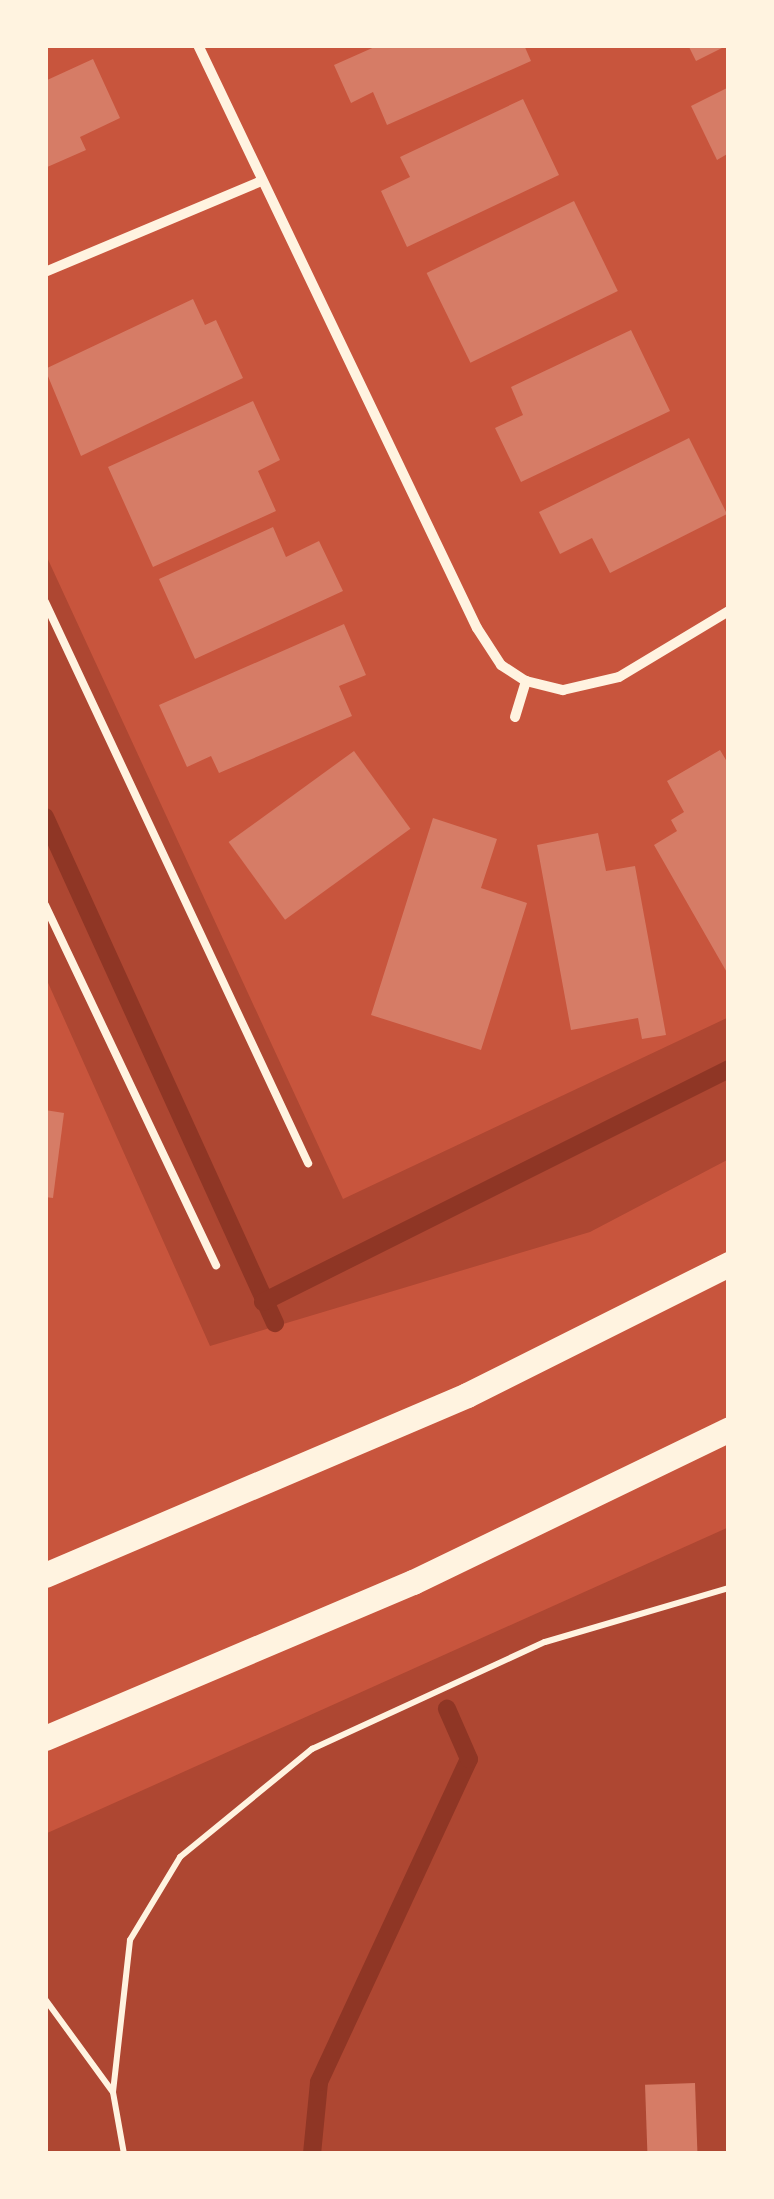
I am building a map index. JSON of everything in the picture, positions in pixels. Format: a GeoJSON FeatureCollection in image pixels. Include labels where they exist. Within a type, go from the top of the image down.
{"type":"FeatureCollection","features":[{"type":"Feature","properties":{"kind":"main road"},"geometry":{"type":"LineString","coordinates":[[45,1575],[467,1396],[729,1264]]}},
{"type":"Feature","properties":{"kind":"main road"},"geometry":{"type":"LineString","coordinates":[[45,1738],[413,1582],[729,1429]]}},
{"type":"Feature","properties":{"kind":"street"},"geometry":{"type":"LineString","coordinates":[[198,45],[477,628],[521,678],[563,690],[619,678],[729,611]]}},
{"type":"Feature","properties":{"kind":"street"},"geometry":{"type":"LineString","coordinates":[[45,272],[262,180]]}},
{"type":"Feature","properties":{"kind":"street"},"geometry":{"type":"LineString","coordinates":[[515,717],[521,678]]}},
{"type":"Feature","properties":{"kind":"lane"},"geometry":{"type":"LineString","coordinates":[[45,602],[308,1163]]}},
{"type":"Feature","properties":{"kind":"lane"},"geometry":{"type":"LineString","coordinates":[[45,905],[216,1265]]}},
{"type":"Feature","properties":{"kind":"path"},"geometry":{"type":"LineString","coordinates":[[124,2154],[113,2092],[130,1940],[180,1857],[312,1750],[545,1642],[729,1588]]}},
{"type":"Feature","properties":{"kind":"path"},"geometry":{"type":"LineString","coordinates":[[45,2000],[113,2092]]}},
{"type":"Feature","properties":{"kind":"shaded area"},"geometry":{"type":"Polygon","coordinates":[[[45,553],[343,1199],[729,1017],[729,1159],[590,1232],[210,1346],[45,976],[45,553]]]}},
{"type":"Feature","properties":{"kind":"shaded area"},"geometry":{"type":"Polygon","coordinates":[[[729,1527],[729,2154],[45,2154],[45,1834],[729,1527]]]}},
{"type":"Feature","properties":{"kind":"building"},"geometry":{"type":"Polygon","coordinates":[[[379,45],[524,45],[531,61],[387,125],[373,92],[351,103],[334,65],[379,45]]]}},
{"type":"Feature","properties":{"kind":"building"},"geometry":{"type":"Polygon","coordinates":[[[688,45],[728,45],[696,61],[688,45]]]}},
{"type":"Feature","properties":{"kind":"building"},"geometry":{"type":"Polygon","coordinates":[[[93,59],[120,118],[80,137],[86,150],[45,168],[45,81],[93,59]]]}},
{"type":"Feature","properties":{"kind":"building"},"geometry":{"type":"Polygon","coordinates":[[[729,87],[729,153],[717,160],[691,106],[729,87]]]}},
{"type":"Feature","properties":{"kind":"building"},"geometry":{"type":"Polygon","coordinates":[[[523,99],[559,175],[407,247],[381,191],[410,177],[400,157],[523,99]]]}},
{"type":"Feature","properties":{"kind":"building"},"geometry":{"type":"Polygon","coordinates":[[[574,201],[618,291],[470,363],[427,273],[574,201]]]}},
{"type":"Feature","properties":{"kind":"building"},"geometry":{"type":"Polygon","coordinates":[[[193,299],[205,325],[216,320],[243,378],[81,456],[45,369],[193,299]]]}},
{"type":"Feature","properties":{"kind":"building"},"geometry":{"type":"Polygon","coordinates":[[[631,330],[670,411],[521,482],[495,428],[523,415],[511,387],[631,330]]]}},
{"type":"Feature","properties":{"kind":"building"},"geometry":{"type":"Polygon","coordinates":[[[253,401],[280,460],[258,471],[276,511],[153,567],[108,467],[253,401]]]}},
{"type":"Feature","properties":{"kind":"building"},"geometry":{"type":"Polygon","coordinates":[[[689,438],[727,514],[610,573],[592,538],[560,554],[539,512],[689,438]]]}},
{"type":"Feature","properties":{"kind":"building"},"geometry":{"type":"Polygon","coordinates":[[[273,527],[286,557],[319,541],[343,591],[195,659],[159,579],[273,527]]]}},
{"type":"Feature","properties":{"kind":"building"},"geometry":{"type":"Polygon","coordinates":[[[344,624],[366,675],[339,686],[352,716],[219,773],[211,756],[187,767],[159,705],[344,624]]]}},
{"type":"Feature","properties":{"kind":"building"},"geometry":{"type":"Polygon","coordinates":[[[720,750],[729,765],[729,976],[654,845],[677,831],[671,820],[684,812],[667,781],[720,750]]]}},
{"type":"Feature","properties":{"kind":"building"},"geometry":{"type":"Polygon","coordinates":[[[354,751],[410,829],[285,920],[229,842],[354,751]]]}},
{"type":"Feature","properties":{"kind":"building"},"geometry":{"type":"Polygon","coordinates":[[[433,818],[497,839],[481,888],[527,903],[481,1050],[371,1015],[433,818]]]}},
{"type":"Feature","properties":{"kind":"building"},"geometry":{"type":"Polygon","coordinates":[[[598,833],[606,871],[635,866],[666,1035],[642,1039],[638,1018],[571,1030],[537,845],[598,833]]]}},
{"type":"Feature","properties":{"kind":"building"},"geometry":{"type":"Polygon","coordinates":[[[45,1110],[64,1113],[53,1198],[45,1197],[45,1110]]]}},
{"type":"Feature","properties":{"kind":"building"},"geometry":{"type":"Polygon","coordinates":[[[695,2083],[697,2154],[647,2154],[645,2085],[695,2083]]]}},
{"type":"Feature","properties":{"kind":"waterway"},"geometry":{"type":"LineString","coordinates":[[45,817],[275,1323]]}},
{"type":"Feature","properties":{"kind":"waterway"},"geometry":{"type":"LineString","coordinates":[[263,1302],[729,1069]]}},
{"type":"Feature","properties":{"kind":"waterway"},"geometry":{"type":"LineString","coordinates":[[312,2154],[319,2082],[469,1759],[447,1709]]}}]}
